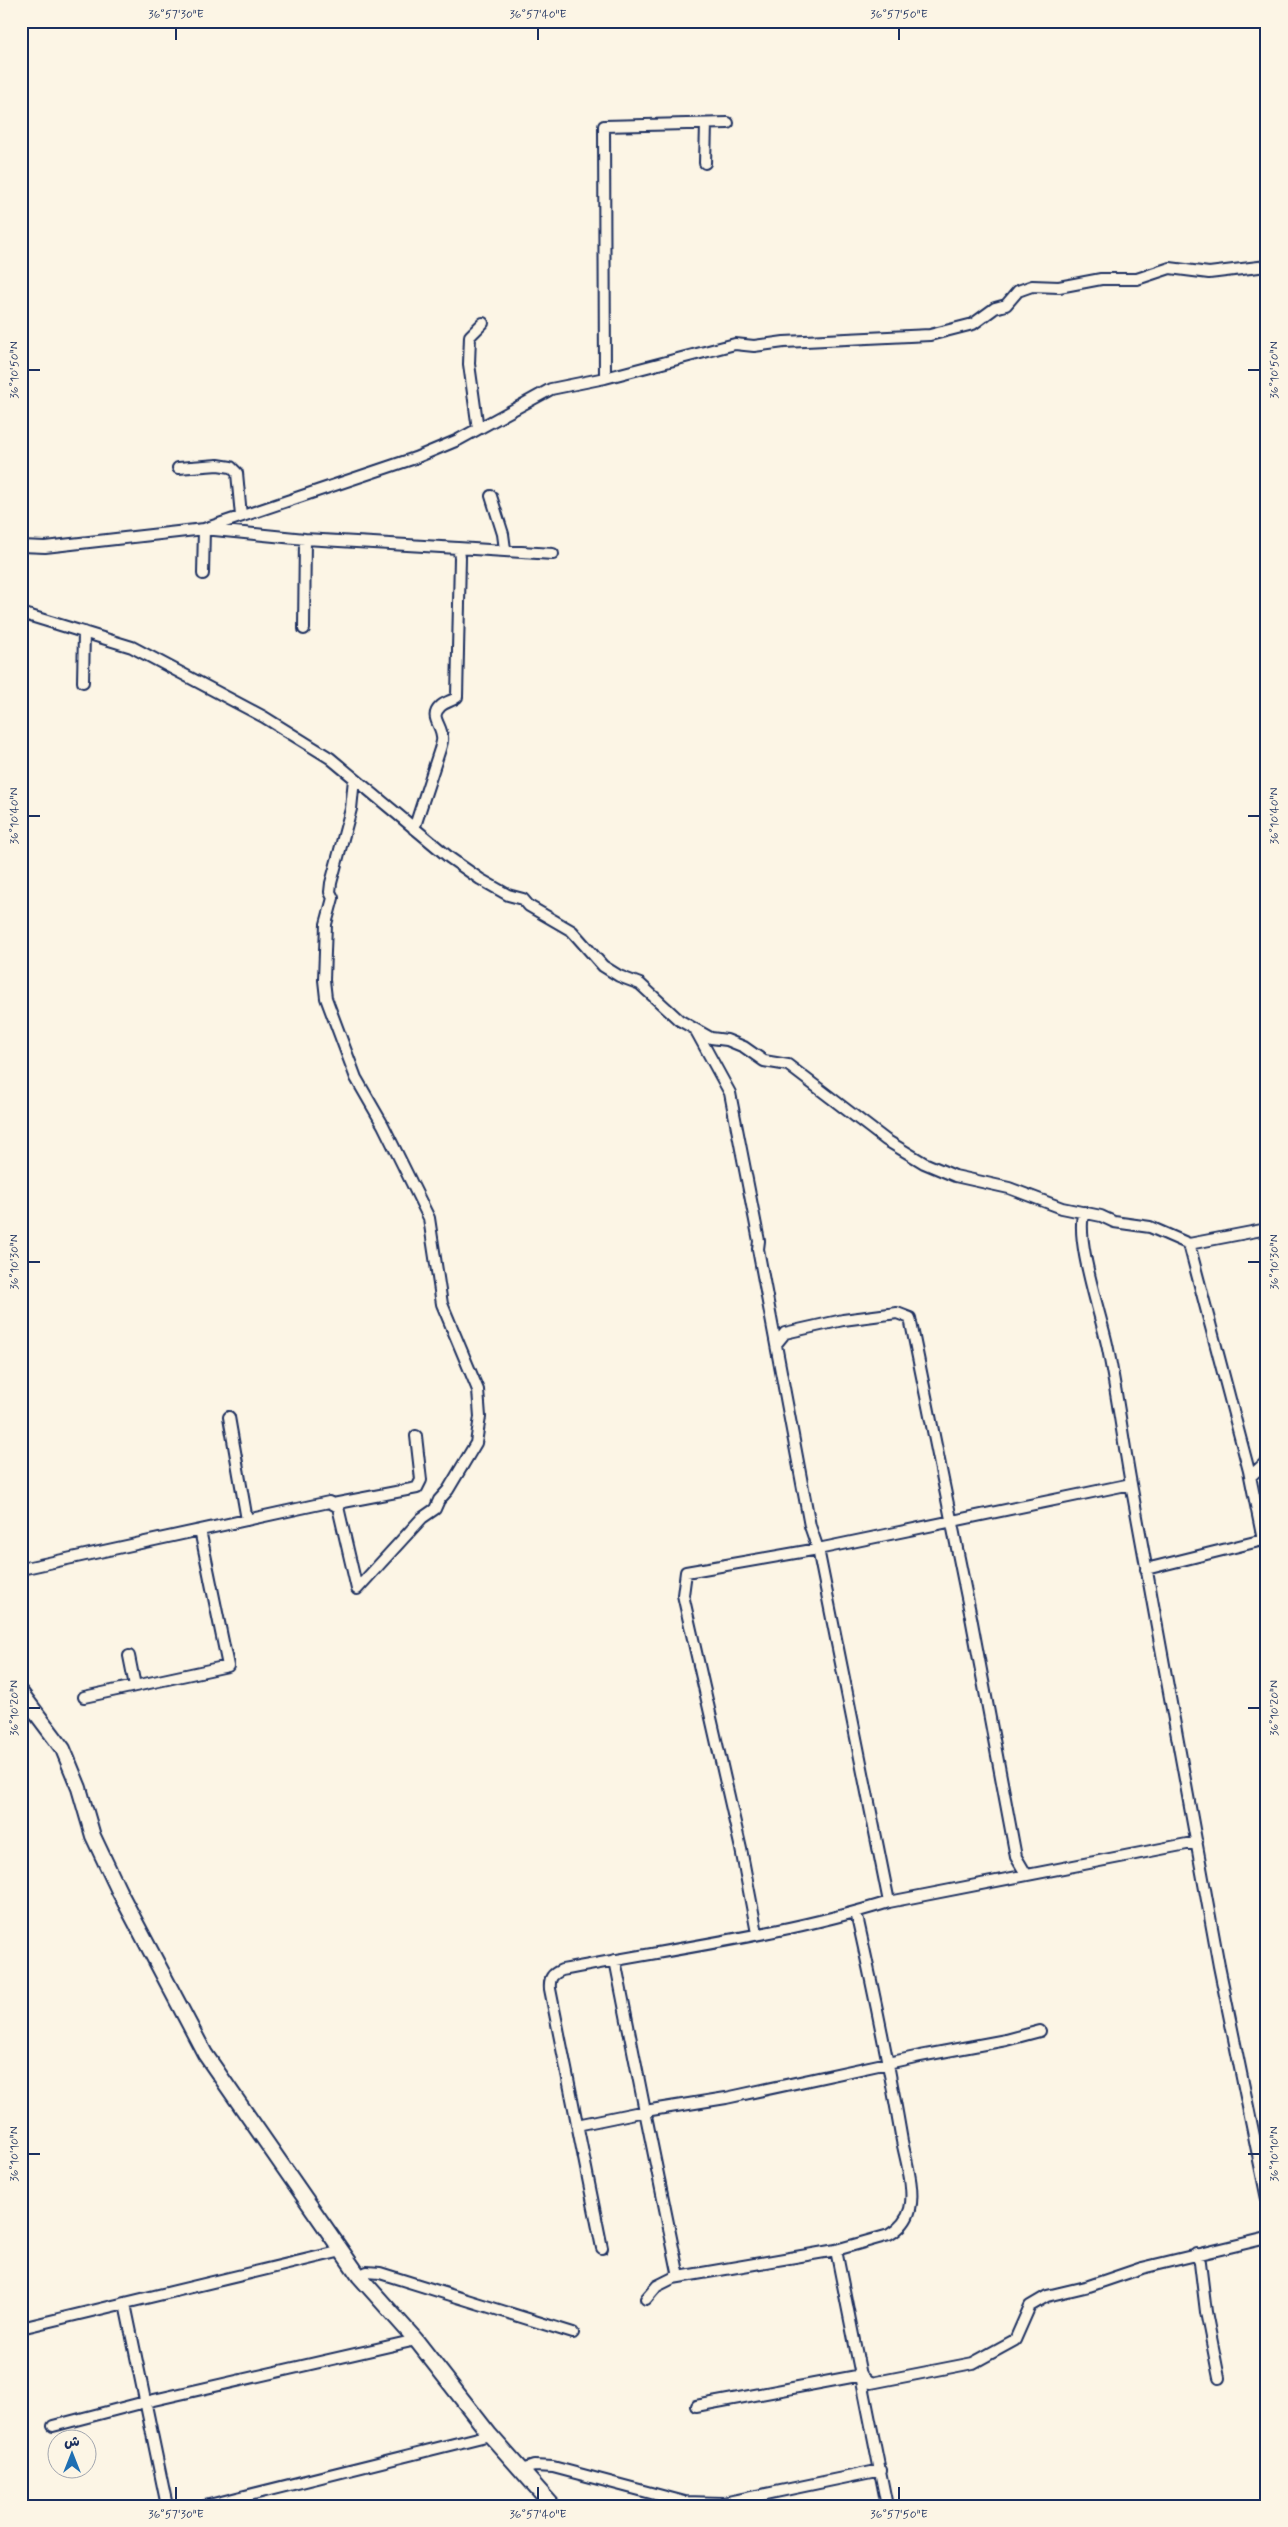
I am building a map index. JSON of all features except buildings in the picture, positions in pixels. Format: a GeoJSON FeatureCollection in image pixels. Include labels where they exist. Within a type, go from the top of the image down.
{"type":"FeatureCollection","features":[{"type":"Feature","properties":{"kind":"street"},"geometry":{"type":"LineString","coordinates":[[605,378],[604,126],[728,123]]}},
{"type":"Feature","properties":{"kind":"street"},"geometry":{"type":"LineString","coordinates":[[705,163],[706,124]]}},
{"type":"Feature","properties":{"kind":"street"},"geometry":{"type":"LineString","coordinates":[[204,529],[415,458],[478,430],[551,389],[605,378],[735,344],[754,346],[784,342],[930,335],[973,324],[995,308],[1006,305],[1018,291],[1032,286],[1059,287],[1101,278],[1137,279],[1170,268],[1209,273],[1267,266]]}},
{"type":"Feature","properties":{"kind":"street"},"geometry":{"type":"LineString","coordinates":[[478,430],[469,364],[470,336],[483,322]]}},
{"type":"Feature","properties":{"kind":"street"},"geometry":{"type":"LineString","coordinates":[[178,468],[218,465],[231,467],[237,472],[241,516]]}},
{"type":"Feature","properties":{"kind":"street"},"geometry":{"type":"LineString","coordinates":[[491,496],[503,534],[504,550]]}},
{"type":"Feature","properties":{"kind":"street"},"geometry":{"type":"LineString","coordinates":[[203,574],[204,529]]}},
{"type":"Feature","properties":{"kind":"street"},"geometry":{"type":"LineString","coordinates":[[21,546],[45,547],[204,529],[306,539],[553,554]]}},
{"type":"Feature","properties":{"kind":"street"},"geometry":{"type":"LineString","coordinates":[[304,629],[306,539]]}},
{"type":"Feature","properties":{"kind":"street"},"geometry":{"type":"LineString","coordinates":[[414,829],[440,749],[442,737],[440,727],[435,720],[436,711],[442,705],[451,703],[457,697],[460,558],[458,548]]}},
{"type":"Feature","properties":{"kind":"street"},"geometry":{"type":"LineString","coordinates":[[21,612],[132,647],[165,663],[264,718],[330,758],[450,858],[480,879],[508,895],[523,899],[529,906],[572,930],[603,966],[619,976],[640,984],[679,1020],[710,1038],[727,1040],[744,1047],[764,1061],[788,1065],[886,1140],[924,1163],[955,1176],[1009,1188],[1062,1208],[1084,1212],[1114,1222],[1150,1227],[1189,1244],[1267,1229]]}},
{"type":"Feature","properties":{"kind":"street"},"geometry":{"type":"LineString","coordinates":[[83,682],[84,632]]}},
{"type":"Feature","properties":{"kind":"street"},"geometry":{"type":"LineString","coordinates":[[21,1569],[328,1502],[338,1507],[357,1589],[422,1518],[435,1509],[438,1500],[448,1490],[476,1443],[480,1417],[478,1390],[442,1304],[429,1218],[387,1133],[356,1078],[326,998],[324,980],[326,924],[333,898],[330,892],[331,883],[351,809],[354,779]]}},
{"type":"Feature","properties":{"kind":"street"},"geometry":{"type":"LineString","coordinates":[[695,1030],[730,1093],[749,1186],[759,1241],[758,1248],[810,1526],[818,1549],[888,1902]]}},
{"type":"Feature","properties":{"kind":"street"},"geometry":{"type":"LineString","coordinates":[[1084,1212],[1081,1221],[1085,1252],[1108,1349],[1146,1569],[1198,1842],[1219,1966],[1267,2199]]}},
{"type":"Feature","properties":{"kind":"street"},"geometry":{"type":"LineString","coordinates":[[1146,1569],[1265,1543],[1251,1476],[1189,1244]]}},
{"type":"Feature","properties":{"kind":"street"},"geometry":{"type":"LineString","coordinates":[[776,1344],[785,1333],[835,1322],[897,1313],[910,1318],[952,1522],[1016,1856],[1026,1874]]}},
{"type":"Feature","properties":{"kind":"street"},"geometry":{"type":"LineString","coordinates":[[229,1417],[247,1520]]}},
{"type":"Feature","properties":{"kind":"street"},"geometry":{"type":"LineString","coordinates":[[333,1504],[417,1488],[421,1480],[416,1436]]}},
{"type":"Feature","properties":{"kind":"street"},"geometry":{"type":"LineString","coordinates":[[1251,1476],[1267,1461]]}},
{"type":"Feature","properties":{"kind":"street"},"geometry":{"type":"LineString","coordinates":[[757,1933],[741,1849],[683,1595],[683,1582],[686,1572],[818,1549],[1131,1484]]}},
{"type":"Feature","properties":{"kind":"street"},"geometry":{"type":"LineString","coordinates":[[84,1697],[228,1666],[200,1530]]}},
{"type":"Feature","properties":{"kind":"street"},"geometry":{"type":"LineString","coordinates":[[129,1656],[135,1686]]}},
{"type":"Feature","properties":{"kind":"street"},"geometry":{"type":"LineString","coordinates":[[21,1693],[63,1749],[79,1788],[97,1843],[119,1891],[205,2054],[359,2276],[416,2340],[490,2435],[554,2506]]}},
{"type":"Feature","properties":{"kind":"street"},"geometry":{"type":"LineString","coordinates":[[602,2248],[549,1980],[554,1974],[562,1970],[856,1912],[888,1902],[1198,1842]]}},
{"type":"Feature","properties":{"kind":"street"},"geometry":{"type":"LineString","coordinates":[[646,2299],[657,2286],[679,2277],[836,2250],[897,2231],[910,2208],[910,2190],[889,2063],[856,1912]]}},
{"type":"Feature","properties":{"kind":"street"},"geometry":{"type":"LineString","coordinates":[[615,1960],[679,2277]]}},
{"type":"Feature","properties":{"kind":"street"},"geometry":{"type":"LineString","coordinates":[[577,2125],[671,2105],[726,2098],[988,2044],[1040,2031]]}},
{"type":"Feature","properties":{"kind":"street"},"geometry":{"type":"LineString","coordinates":[[862,2375],[871,2383],[973,2363],[1015,2340],[1030,2306],[1047,2296],[1089,2286],[1142,2268],[1267,2238]]}},
{"type":"Feature","properties":{"kind":"street"},"geometry":{"type":"LineString","coordinates":[[836,2250],[887,2506]]}},
{"type":"Feature","properties":{"kind":"street"},"geometry":{"type":"LineString","coordinates":[[21,2328],[342,2251]]}},
{"type":"Feature","properties":{"kind":"street"},"geometry":{"type":"LineString","coordinates":[[1196,2254],[1200,2262],[1206,2312],[1219,2378]]}},
{"type":"Feature","properties":{"kind":"street"},"geometry":{"type":"LineString","coordinates":[[359,2276],[367,2272],[380,2273],[573,2333]]}},
{"type":"Feature","properties":{"kind":"street"},"geometry":{"type":"LineString","coordinates":[[125,2304],[167,2506]]}},
{"type":"Feature","properties":{"kind":"street"},"geometry":{"type":"LineString","coordinates":[[53,2426],[146,2402],[416,2340]]}},
{"type":"Feature","properties":{"kind":"street"},"geometry":{"type":"LineString","coordinates":[[696,2406],[862,2375]]}},
{"type":"Feature","properties":{"kind":"street"},"geometry":{"type":"LineString","coordinates":[[205,2506],[490,2435]]}},
{"type":"Feature","properties":{"kind":"street"},"geometry":{"type":"LineString","coordinates":[[522,2470],[534,2466],[553,2467],[685,2502],[703,2504],[732,2502],[881,2470]]}}]}
